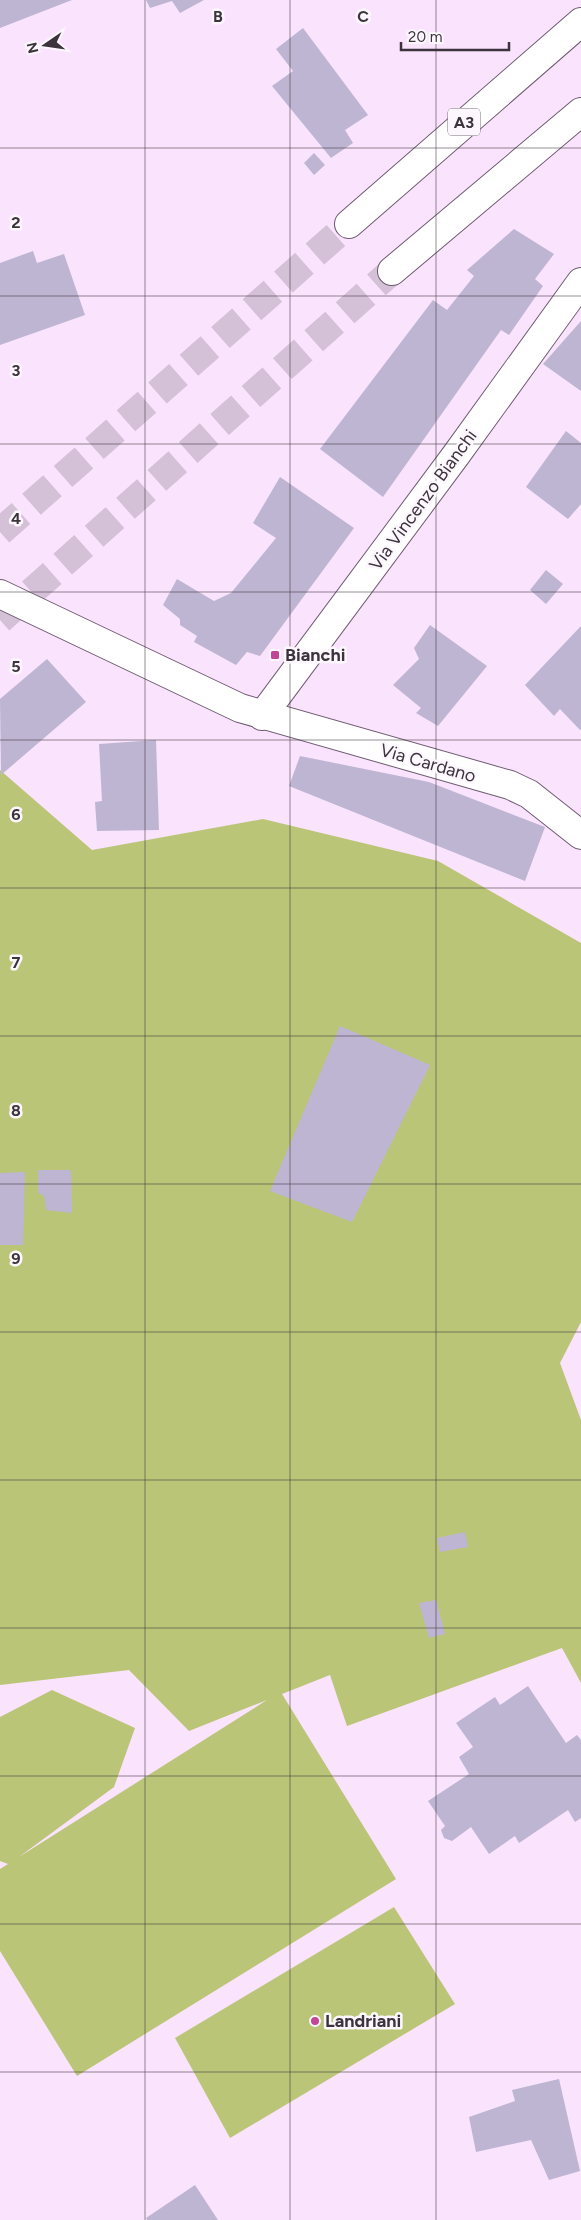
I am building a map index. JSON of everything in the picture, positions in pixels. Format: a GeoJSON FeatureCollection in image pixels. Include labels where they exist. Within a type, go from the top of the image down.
{"type":"FeatureCollection","features":[{"type":"Feature","properties":{"kind":"main road","name":"A3"},"geometry":{"type":"LineString","coordinates":[[349,224],[581,22]]}},
{"type":"Feature","properties":{"kind":"main road"},"geometry":{"type":"LineString","coordinates":[[392,272],[581,112]]}},
{"type":"Feature","properties":{"kind":"main road"},"geometry":{"type":"LineString","coordinates":[[525,159],[581,136]]}},
{"type":"Feature","properties":{"kind":"main road","name":"Via Vincenzo Bianchi"},"geometry":{"type":"LineString","coordinates":[[262,716],[456,455],[581,282]]}},
{"type":"Feature","properties":{"kind":"main road","name":"Via Cardano"},"geometry":{"type":"LineString","coordinates":[[0,594],[210,696],[262,716],[510,785],[528,794],[581,835]]}},
{"type":"Feature","properties":{"kind":"green space"},"geometry":{"type":"Polygon","coordinates":[[[0,770],[92,850],[263,819],[438,861],[581,943],[581,1322],[560,1363],[581,1420],[581,1683],[562,1648],[347,1726],[330,1675],[282,1694],[396,1879],[77,2076],[0,1951],[0,1869],[8,1864],[0,1861],[0,1717],[52,1690],[135,1728],[114,1787],[19,1857],[267,1700],[189,1731],[129,1670],[0,1685],[0,770]]]}},
{"type":"Feature","properties":{"kind":"green space","name":"Landriani"},"geometry":{"type":"Polygon","coordinates":[[[394,1907],[455,2004],[230,2138],[175,2038],[394,1907]]]}},
{"type":"Feature","properties":{"kind":"building"},"geometry":{"type":"Polygon","coordinates":[[[0,0],[72,0],[0,28],[0,0]]]}},
{"type":"Feature","properties":{"kind":"building"},"geometry":{"type":"Polygon","coordinates":[[[146,0],[204,0],[180,13],[172,1],[150,8],[146,0]]]}},
{"type":"Feature","properties":{"kind":"building"},"geometry":{"type":"Polygon","coordinates":[[[303,28],[368,115],[345,130],[353,143],[331,158],[272,86],[293,71],[276,49],[303,28]]]}},
{"type":"Feature","properties":{"kind":"building"},"geometry":{"type":"Polygon","coordinates":[[[314,153],[325,165],[314,175],[304,163],[314,153]]]}},
{"type":"Feature","properties":{"kind":"building"},"geometry":{"type":"Polygon","coordinates":[[[514,229],[554,254],[535,279],[543,286],[509,335],[501,330],[383,497],[320,449],[433,300],[447,310],[474,276],[467,270],[514,229]]]}},
{"type":"Feature","properties":{"kind":"building"},"geometry":{"type":"Polygon","coordinates":[[[33,251],[37,263],[64,254],[85,315],[0,345],[0,263],[33,251]]]}},
{"type":"Feature","properties":{"kind":"building"},"geometry":{"type":"Polygon","coordinates":[[[581,321],[581,391],[543,364],[581,321]]]}},
{"type":"Feature","properties":{"kind":"building"},"geometry":{"type":"Polygon","coordinates":[[[566,431],[581,443],[581,504],[568,519],[526,487],[566,431]]]}},
{"type":"Feature","properties":{"kind":"building"},"geometry":{"type":"Polygon","coordinates":[[[280,477],[354,528],[260,656],[247,652],[236,665],[194,642],[197,636],[180,625],[180,619],[163,605],[177,579],[214,601],[231,593],[276,538],[253,523],[280,477]]]}},
{"type":"Feature","properties":{"kind":"building"},"geometry":{"type":"Polygon","coordinates":[[[546,570],[563,584],[546,604],[530,590],[546,570]]]}},
{"type":"Feature","properties":{"kind":"building"},"geometry":{"type":"Polygon","coordinates":[[[430,625],[487,666],[438,726],[416,713],[421,708],[393,685],[419,659],[414,648],[430,625]]]}},
{"type":"Feature","properties":{"kind":"building"},"geometry":{"type":"Polygon","coordinates":[[[581,626],[580,730],[560,709],[554,716],[525,685],[581,626]]]}},
{"type":"Feature","properties":{"kind":"building"},"geometry":{"type":"Polygon","coordinates":[[[47,659],[86,702],[1,775],[0,699],[47,659]]]}},
{"type":"Feature","properties":{"kind":"building"},"geometry":{"type":"Polygon","coordinates":[[[156,740],[159,830],[97,831],[95,802],[102,801],[99,744],[156,740]]]}},
{"type":"Feature","properties":{"kind":"building"},"geometry":{"type":"Polygon","coordinates":[[[300,756],[429,782],[545,827],[525,881],[289,786],[300,756]]]}},
{"type":"Feature","properties":{"kind":"building"},"geometry":{"type":"Polygon","coordinates":[[[340,1026],[430,1065],[352,1222],[270,1191],[340,1026]]]}},
{"type":"Feature","properties":{"kind":"building"},"geometry":{"type":"Polygon","coordinates":[[[38,1170],[71,1170],[72,1213],[46,1210],[44,1196],[38,1193],[38,1170]]]}},
{"type":"Feature","properties":{"kind":"building"},"geometry":{"type":"Polygon","coordinates":[[[25,1172],[23,1245],[0,1245],[0,1173],[25,1172]]]}},
{"type":"Feature","properties":{"kind":"building"},"geometry":{"type":"Polygon","coordinates":[[[465,1532],[468,1547],[440,1552],[437,1538],[465,1532]]]}},
{"type":"Feature","properties":{"kind":"building"},"geometry":{"type":"Polygon","coordinates":[[[436,1600],[445,1634],[429,1638],[419,1603],[436,1600]]]}},
{"type":"Feature","properties":{"kind":"building"},"geometry":{"type":"Polygon","coordinates":[[[528,1686],[566,1743],[577,1735],[581,1740],[581,1818],[575,1822],[568,1810],[519,1843],[515,1836],[489,1854],[471,1827],[452,1841],[444,1838],[441,1830],[445,1826],[428,1801],[469,1774],[459,1757],[473,1747],[456,1723],[495,1697],[500,1705],[528,1686]]]}},
{"type":"Feature","properties":{"kind":"building"},"geometry":{"type":"Polygon","coordinates":[[[559,2079],[580,2171],[549,2180],[531,2140],[476,2152],[469,2117],[515,2101],[512,2090],[559,2079]]]}},
{"type":"Feature","properties":{"kind":"building"},"geometry":{"type":"Polygon","coordinates":[[[195,2185],[218,2220],[147,2220],[146,2218],[195,2185]]]}},
{"type":"Feature","properties":{"kind":"tunnel"},"geometry":{"type":"LineString","coordinates":[[0,532],[349,224]]}},
{"type":"Feature","properties":{"kind":"tunnel"},"geometry":{"type":"LineString","coordinates":[[0,620],[392,271]]}},
{"type":"Feature","properties":{"kind":"place","name":"Bianchi"},"geometry":{"type":"Point","coordinates":[275,655]}},
{"type":"Feature","properties":{"kind":"place","name":"Landriani"},"geometry":{"type":"Point","coordinates":[315,2021]}}]}
